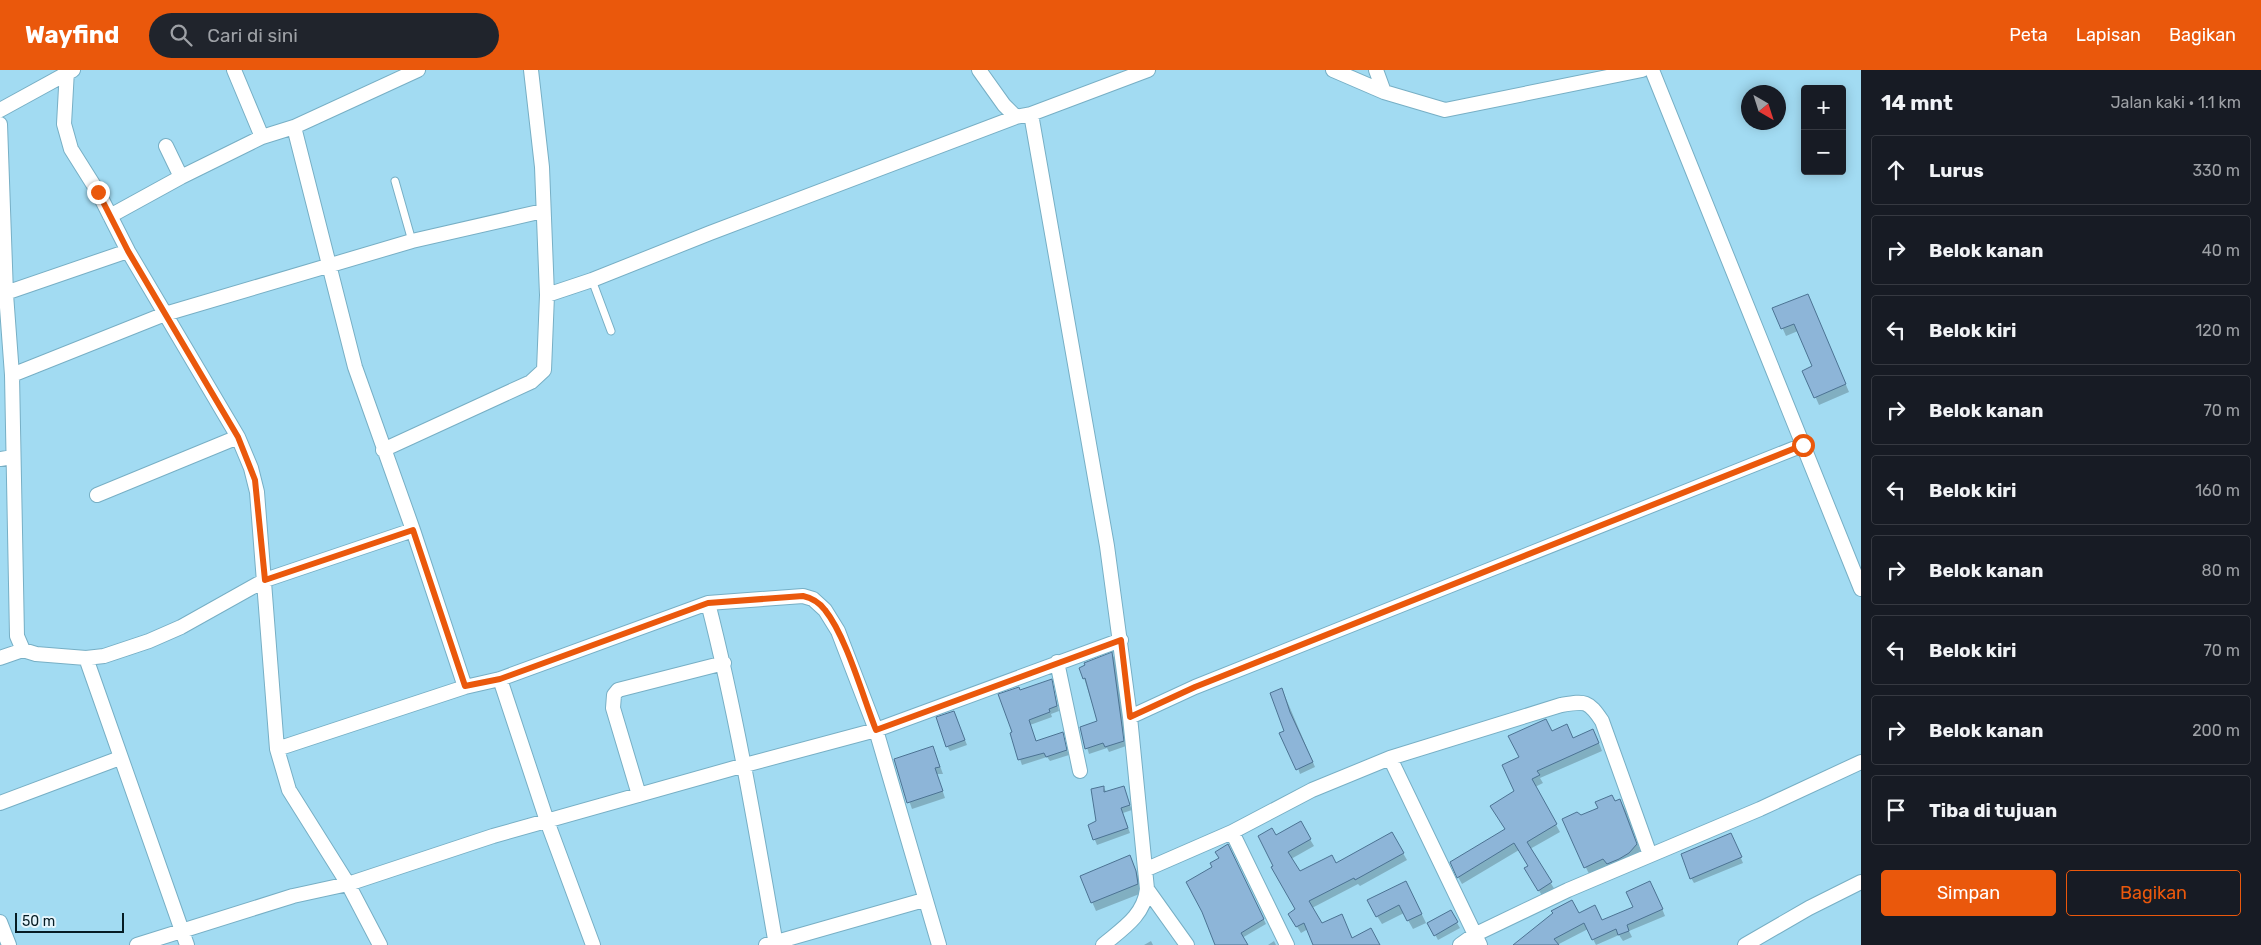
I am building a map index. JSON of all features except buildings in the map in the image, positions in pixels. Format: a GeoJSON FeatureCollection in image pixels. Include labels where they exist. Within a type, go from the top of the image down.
{"type":"FeatureCollection","features":[{"type":"Feature","properties":{"kind":"street"},"geometry":{"type":"LineString","coordinates":[[234,70],[262,137]]}},
{"type":"Feature","properties":{"kind":"street"},"geometry":{"type":"LineString","coordinates":[[110,216],[181,177],[262,137],[294,127],[418,70]]}},
{"type":"Feature","properties":{"kind":"street"},"geometry":{"type":"LineString","coordinates":[[383,450],[525,386],[544,370],[547,295],[542,166],[531,70]]}},
{"type":"Feature","properties":{"kind":"street"},"geometry":{"type":"LineString","coordinates":[[979,70],[1004,105],[1016,117]]}},
{"type":"Feature","properties":{"kind":"street"},"geometry":{"type":"LineString","coordinates":[[547,295],[592,280],[710,233],[1016,117],[1031,114],[1148,70]]}},
{"type":"Feature","properties":{"kind":"street"},"geometry":{"type":"LineString","coordinates":[[1333,70],[1384,92],[1445,110],[1642,70]]}},
{"type":"Feature","properties":{"kind":"street"},"geometry":{"type":"LineString","coordinates":[[1376,70],[1384,92]]}},
{"type":"Feature","properties":{"kind":"street"},"geometry":{"type":"LineString","coordinates":[[1652,70],[1861,589]]}},
{"type":"Feature","properties":{"kind":"street"},"geometry":{"type":"LineString","coordinates":[[0,110],[69,71]]}},
{"type":"Feature","properties":{"kind":"street"},"geometry":{"type":"LineString","coordinates":[[69,71],[64,107],[66,134],[77,160],[98,192],[128,251],[164,314],[238,437],[255,480],[265,580],[277,748],[289,790],[348,884],[380,945]]}},
{"type":"Feature","properties":{"kind":"street"},"geometry":{"type":"LineString","coordinates":[[1031,114],[1107,546],[1121,640],[1147,869],[1148,889],[1146,900],[1136,917],[1103,945]]}},
{"type":"Feature","properties":{"kind":"street"},"geometry":{"type":"LineString","coordinates":[[0,124],[3,295],[12,375],[7,458],[17,636],[24,650]]}},
{"type":"Feature","properties":{"kind":"street"},"geometry":{"type":"LineString","coordinates":[[294,127],[354,367],[413,530],[465,686]]}},
{"type":"Feature","properties":{"kind":"street"},"geometry":{"type":"LineString","coordinates":[[166,146],[181,177]]}},
{"type":"Feature","properties":{"kind":"street"},"geometry":{"type":"LineString","coordinates":[[12,375],[164,314],[412,241],[543,211]]}},
{"type":"Feature","properties":{"kind":"street"},"geometry":{"type":"LineString","coordinates":[[3,295],[128,251]]}},
{"type":"Feature","properties":{"kind":"street"},"geometry":{"type":"LineString","coordinates":[[96,495],[238,437]]}},
{"type":"Feature","properties":{"kind":"street"},"geometry":{"type":"LineString","coordinates":[[1130,717],[1195,687],[1803,445]]}},
{"type":"Feature","properties":{"kind":"street"},"geometry":{"type":"LineString","coordinates":[[0,658],[24,650],[36,654],[86,658],[104,656],[149,641],[181,627],[265,580],[413,530]]}},
{"type":"Feature","properties":{"kind":"street"},"geometry":{"type":"LineString","coordinates":[[277,748],[465,686],[500,679],[708,603],[803,596],[814,599],[825,610],[838,632],[876,730],[924,900],[939,945]]}},
{"type":"Feature","properties":{"kind":"street"},"geometry":{"type":"LineString","coordinates":[[708,603],[724,663],[744,764],[773,944],[924,900]]}},
{"type":"Feature","properties":{"kind":"street"},"geometry":{"type":"LineString","coordinates":[[137,945],[293,896],[348,884],[430,855],[744,764],[876,730],[1121,640]]}},
{"type":"Feature","properties":{"kind":"street"},"geometry":{"type":"LineString","coordinates":[[86,658],[187,945]]}},
{"type":"Feature","properties":{"kind":"street"},"geometry":{"type":"LineString","coordinates":[[1057,662],[1080,771]]}},
{"type":"Feature","properties":{"kind":"street"},"geometry":{"type":"LineString","coordinates":[[639,795],[613,708],[614,695],[618,690],[724,663]]}},
{"type":"Feature","properties":{"kind":"street"},"geometry":{"type":"LineString","coordinates":[[500,679],[547,821],[593,945]]}},
{"type":"Feature","properties":{"kind":"street"},"geometry":{"type":"LineString","coordinates":[[1147,869],[1232,832],[1312,790],[1390,758],[1561,705],[1583,701],[1592,706],[1607,730],[1650,855]]}},
{"type":"Feature","properties":{"kind":"street"},"geometry":{"type":"LineString","coordinates":[[0,802],[120,758]]}},
{"type":"Feature","properties":{"kind":"street"},"geometry":{"type":"LineString","coordinates":[[1390,758],[1477,940]]}},
{"type":"Feature","properties":{"kind":"street"},"geometry":{"type":"LineString","coordinates":[[1460,945],[1477,940],[1568,890],[1760,809],[1861,762]]}},
{"type":"Feature","properties":{"kind":"street"},"geometry":{"type":"LineString","coordinates":[[1232,832],[1287,945]]}},
{"type":"Feature","properties":{"kind":"street"},"geometry":{"type":"LineString","coordinates":[[1744,945],[1809,908],[1861,882]]}},
{"type":"Feature","properties":{"kind":"street"},"geometry":{"type":"LineString","coordinates":[[1148,889],[1187,945]]}},
{"type":"Feature","properties":{"kind":"street"},"geometry":{"type":"LineString","coordinates":[[0,922],[9,945]]}},
{"type":"Feature","properties":{"kind":"lane"},"geometry":{"type":"LineString","coordinates":[[395,181],[412,241]]}},
{"type":"Feature","properties":{"kind":"lane"},"geometry":{"type":"LineString","coordinates":[[592,280],[611,331]]}},
{"type":"Feature","properties":{"kind":"route"},"geometry":{"type":"LineString","coordinates":[[98,192],[128,251],[238,437],[246,454],[257,492],[265,580],[413,530],[465,686],[500,679],[708,603],[803,596],[814,599],[825,610],[838,632],[876,730],[1121,640],[1130,717],[1195,687],[1587,533],[1803,445]]}}]}
